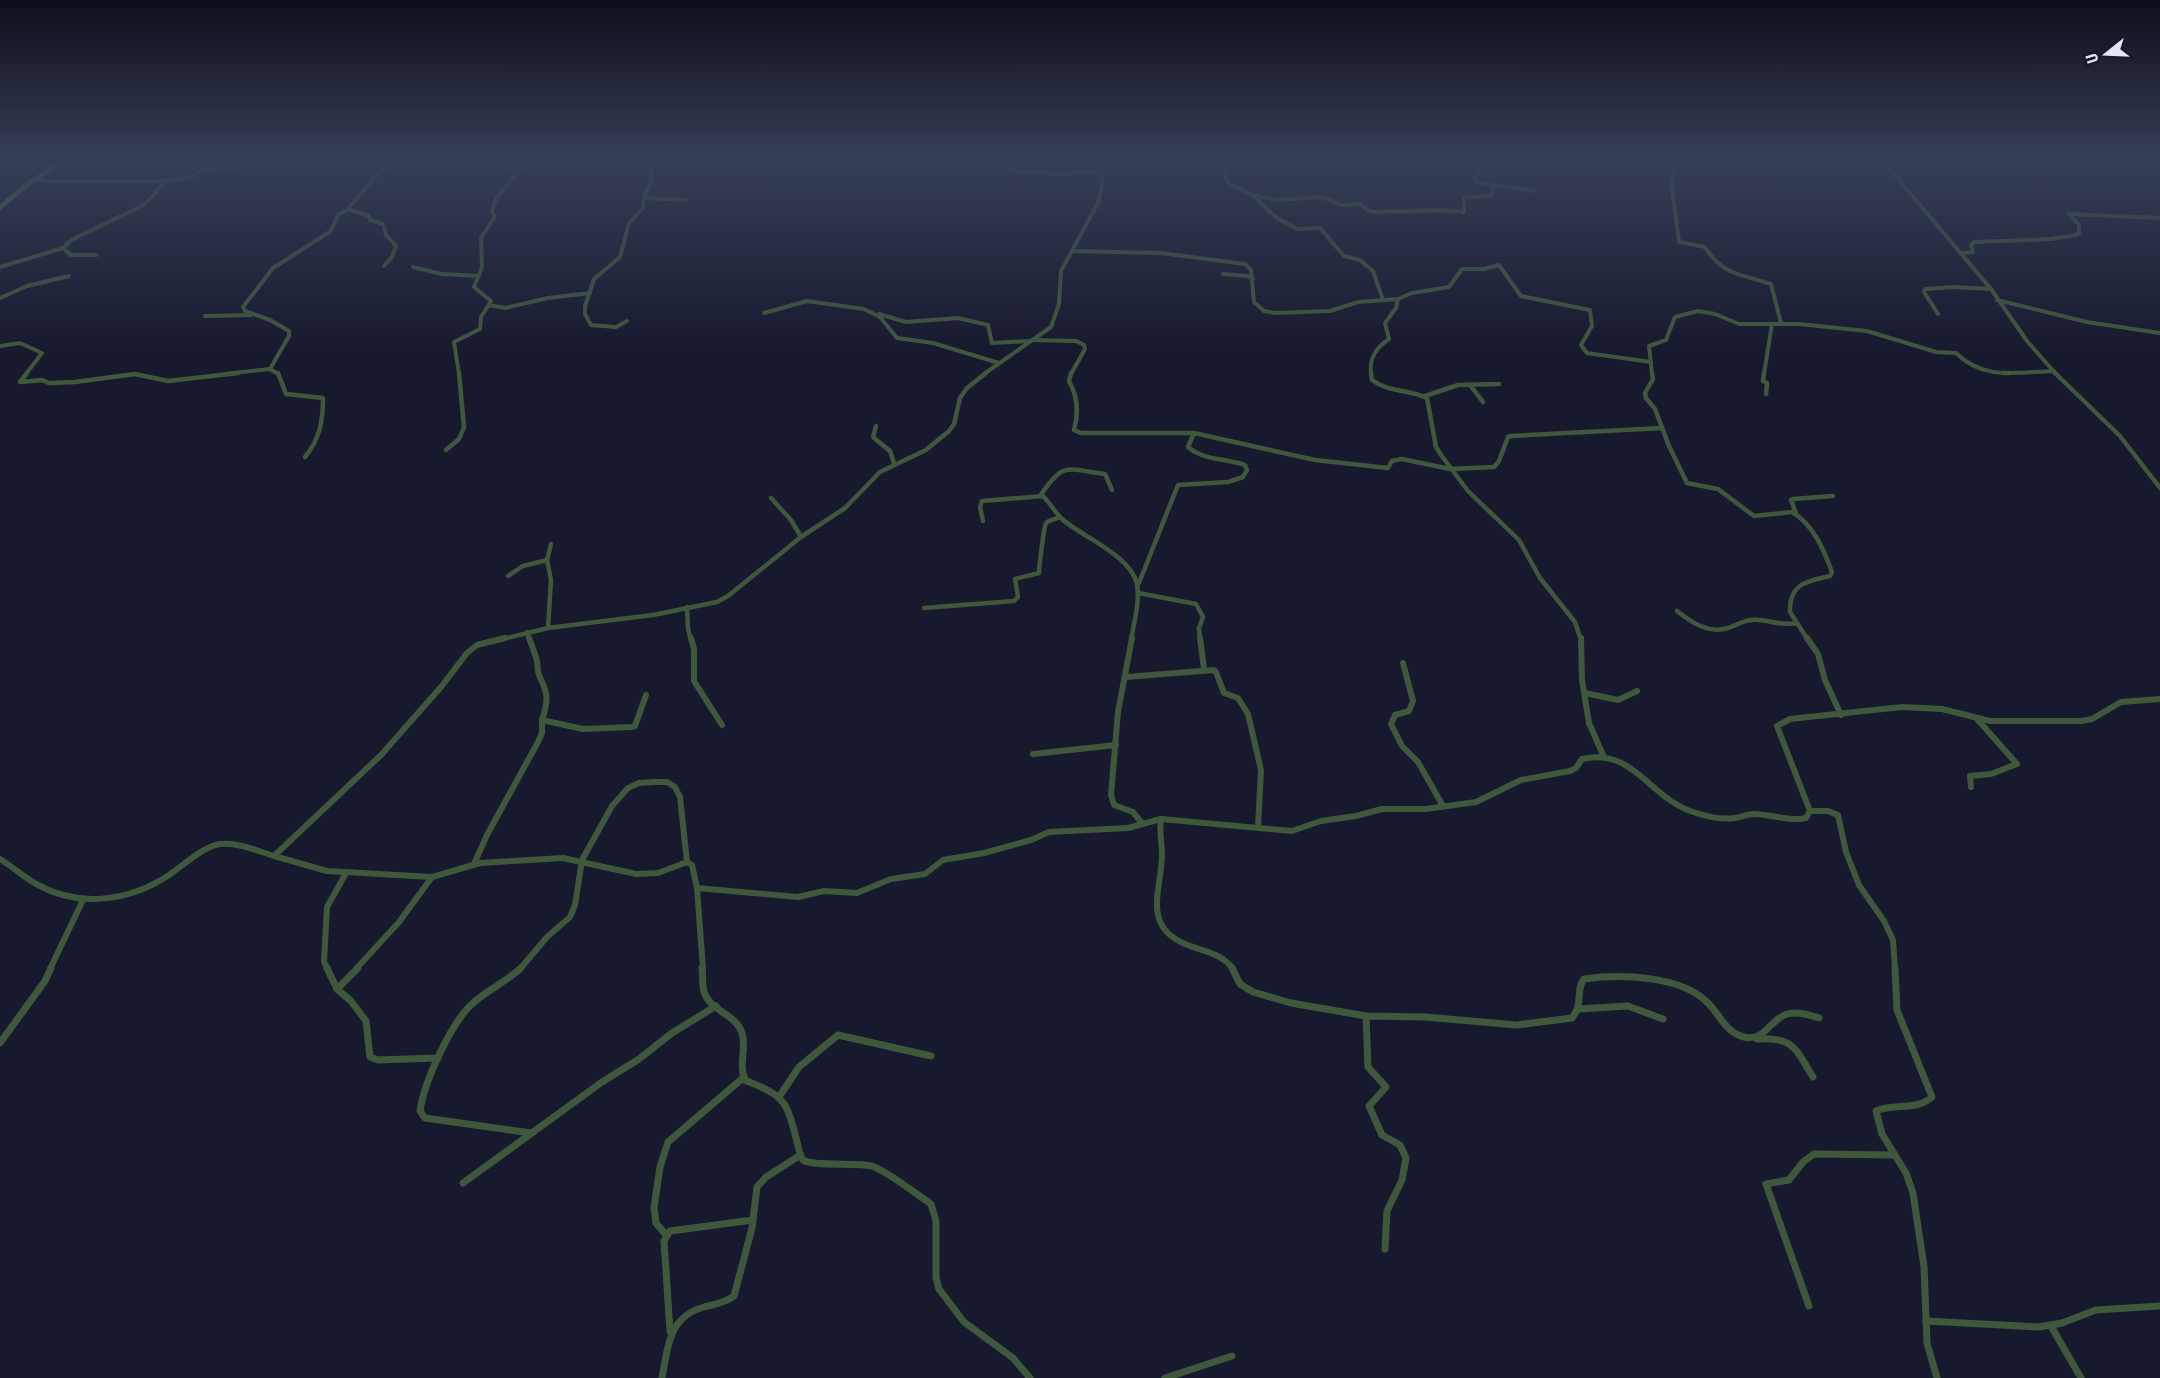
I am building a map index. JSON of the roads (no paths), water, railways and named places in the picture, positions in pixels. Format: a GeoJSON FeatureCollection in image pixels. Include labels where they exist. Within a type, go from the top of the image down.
{"type":"FeatureCollection","features":[{"type":"Feature","properties":{"kind":"street"},"geometry":{"type":"LineString","coordinates":[[0,267],[63,248],[71,240],[107,224]]}},
{"type":"Feature","properties":{"kind":"street"},"geometry":{"type":"LineString","coordinates":[[270,369],[290,334],[283,326],[245,311],[243,307],[271,270],[327,235],[335,224]]}},
{"type":"Feature","properties":{"kind":"street"},"geometry":{"type":"LineString","coordinates":[[384,224],[386,235],[396,246],[392,257],[384,266]]}},
{"type":"Feature","properties":{"kind":"street"},"geometry":{"type":"LineString","coordinates":[[446,450],[458,442],[464,429],[464,404],[454,342],[480,329],[481,317],[489,305],[489,298],[474,288],[484,268],[480,245],[484,231],[489,224]]}},
{"type":"Feature","properties":{"kind":"street"},"geometry":{"type":"LineString","coordinates":[[627,321],[616,327],[590,325],[585,314],[597,275],[620,257],[629,224]]}},
{"type":"Feature","properties":{"kind":"street"},"geometry":{"type":"LineString","coordinates":[[274,856],[381,755],[441,687],[470,650],[477,645],[548,628],[650,616],[717,602],[728,596],[801,537],[845,508],[863,492],[877,474],[894,463],[926,450],[954,424],[957,404],[963,393],[999,363],[1051,327],[1059,304],[1061,271],[1086,224]]}},
{"type":"Feature","properties":{"kind":"street"},"geometry":{"type":"LineString","coordinates":[[1289,224],[1298,229],[1320,228],[1344,256],[1360,260],[1373,271],[1383,300]]}},
{"type":"Feature","properties":{"kind":"street"},"geometry":{"type":"LineString","coordinates":[[1677,224],[1679,242],[1705,247],[1718,266],[1728,272],[1772,284],[1780,323]]}},
{"type":"Feature","properties":{"kind":"street"},"geometry":{"type":"LineString","coordinates":[[1937,224],[1991,289],[2027,342],[2120,436],[2160,488]]}},
{"type":"Feature","properties":{"kind":"street"},"geometry":{"type":"LineString","coordinates":[[1962,253],[1973,252],[1971,245],[1974,242],[2051,240],[2076,235],[2079,233],[2078,224]]}},
{"type":"Feature","properties":{"kind":"street"},"geometry":{"type":"LineString","coordinates":[[63,248],[72,255],[96,255]]}},
{"type":"Feature","properties":{"kind":"street"},"geometry":{"type":"LineString","coordinates":[[1072,251],[1161,253],[1245,264],[1251,270],[1254,302],[1264,311],[1330,311],[1358,302],[1398,299],[1412,293],[1449,288],[1462,269],[1484,269],[1499,265],[1521,296],[1590,310],[1592,326],[1581,345],[1587,353],[1651,362]]}},
{"type":"Feature","properties":{"kind":"street"},"geometry":{"type":"LineString","coordinates":[[413,267],[442,273],[479,276]]}},
{"type":"Feature","properties":{"kind":"street"},"geometry":{"type":"LineString","coordinates":[[1223,274],[1249,276],[1252,279]]}},
{"type":"Feature","properties":{"kind":"street"},"geometry":{"type":"LineString","coordinates":[[0,298],[10,296],[27,286],[69,276]]}},
{"type":"Feature","properties":{"kind":"street"},"geometry":{"type":"LineString","coordinates":[[1938,314],[1924,292],[1925,289],[1954,287],[1991,289]]}},
{"type":"Feature","properties":{"kind":"street"},"geometry":{"type":"LineString","coordinates":[[489,305],[508,307],[548,298],[590,293]]}},
{"type":"Feature","properties":{"kind":"street"},"geometry":{"type":"LineString","coordinates":[[1398,299],[1396,308],[1384,323],[1389,339],[1373,351],[1370,364],[1371,378],[1375,384],[1389,391],[1425,396],[1455,386],[1499,384]]}},
{"type":"Feature","properties":{"kind":"street"},"geometry":{"type":"LineString","coordinates":[[1997,300],[2088,322],[2160,333]]}},
{"type":"Feature","properties":{"kind":"street"},"geometry":{"type":"LineString","coordinates":[[764,313],[807,301],[874,313],[906,322],[966,319],[988,325],[992,344],[1076,341],[1084,345],[1085,349],[1073,367],[1069,381],[1076,394],[1075,432],[1194,433],[1343,464],[1388,468],[1392,461],[1402,459],[1450,469],[1494,466],[1499,461],[1510,435],[1662,428]]}},
{"type":"Feature","properties":{"kind":"street"},"geometry":{"type":"LineString","coordinates":[[1797,513],[1754,516],[1718,489],[1691,486],[1685,479],[1655,409],[1646,398],[1645,393],[1653,379],[1649,345],[1666,340],[1675,317],[1706,312],[1739,324],[1780,323],[1880,334],[1936,352],[1956,353],[1968,365],[1985,371],[2011,373],[2054,371]]}},
{"type":"Feature","properties":{"kind":"street"},"geometry":{"type":"LineString","coordinates":[[874,313],[897,338],[933,343],[999,363]]}},
{"type":"Feature","properties":{"kind":"street"},"geometry":{"type":"LineString","coordinates":[[205,316],[256,315]]}},
{"type":"Feature","properties":{"kind":"street"},"geometry":{"type":"LineString","coordinates":[[1766,394],[1767,383],[1764,378],[1772,324]]}},
{"type":"Feature","properties":{"kind":"street"},"geometry":{"type":"LineString","coordinates":[[0,346],[20,343],[42,353],[20,382],[42,380],[51,383],[75,382],[135,374],[168,381],[270,369],[278,373],[286,394],[323,398],[324,415],[317,442],[305,457]]}},
{"type":"Feature","properties":{"kind":"street"},"geometry":{"type":"LineString","coordinates":[[1470,385],[1483,402]]}},
{"type":"Feature","properties":{"kind":"street"},"geometry":{"type":"LineString","coordinates":[[1425,396],[1436,447],[1450,469],[1519,540],[1540,578],[1575,622],[1581,635],[1581,665],[1589,723],[1603,755]]}},
{"type":"Feature","properties":{"kind":"street"},"geometry":{"type":"LineString","coordinates":[[876,426],[873,437],[890,450],[894,463]]}},
{"type":"Feature","properties":{"kind":"street"},"geometry":{"type":"LineString","coordinates":[[1142,823],[1133,812],[1114,805],[1112,802],[1118,712],[1126,677],[1139,583],[1178,485],[1237,480],[1244,477],[1247,470],[1245,465],[1240,463],[1216,461],[1195,453],[1188,447],[1194,433]]}},
{"type":"Feature","properties":{"kind":"street"},"geometry":{"type":"LineString","coordinates":[[1040,496],[1055,474],[1071,468],[1105,474],[1112,490]]}},
{"type":"Feature","properties":{"kind":"street"},"geometry":{"type":"LineString","coordinates":[[1833,496],[1791,500],[1797,513],[1812,531],[1832,572],[1830,576],[1811,578],[1798,586],[1789,605],[1790,612],[1818,654],[1825,680],[1841,715]]}},
{"type":"Feature","properties":{"kind":"street"},"geometry":{"type":"LineString","coordinates":[[983,521],[980,507],[982,501],[1046,497],[1060,517],[1088,539],[1120,558],[1139,583]]}},
{"type":"Feature","properties":{"kind":"street"},"geometry":{"type":"LineString","coordinates":[[771,498],[791,520],[801,537]]}},
{"type":"Feature","properties":{"kind":"street"},"geometry":{"type":"LineString","coordinates":[[924,608],[1017,600],[1015,579],[1039,573],[1038,559],[1044,543],[1044,526],[1047,522],[1060,517]]}},
{"type":"Feature","properties":{"kind":"street"},"geometry":{"type":"LineString","coordinates":[[548,628],[551,580],[547,560],[551,544]]}},
{"type":"Feature","properties":{"kind":"street"},"geometry":{"type":"LineString","coordinates":[[508,576],[523,566],[547,560]]}},
{"type":"Feature","properties":{"kind":"street"},"geometry":{"type":"LineString","coordinates":[[1138,593],[1196,604],[1203,617],[1199,628],[1204,669]]}},
{"type":"Feature","properties":{"kind":"street"},"geometry":{"type":"LineString","coordinates":[[687,607],[688,629],[694,649],[694,681],[722,725]]}},
{"type":"Feature","properties":{"kind":"street"},"geometry":{"type":"LineString","coordinates":[[1677,611],[1696,626],[1715,630],[1748,620],[1780,627],[1797,623]]}},
{"type":"Feature","properties":{"kind":"street"},"geometry":{"type":"LineString","coordinates":[[474,864],[487,835],[542,733],[547,694],[545,684],[538,673],[538,663],[527,632]]}},
{"type":"Feature","properties":{"kind":"street"},"geometry":{"type":"LineString","coordinates":[[1403,663],[1413,701],[1409,711],[1395,715],[1391,724],[1397,738],[1418,762],[1443,806]]}},
{"type":"Feature","properties":{"kind":"street"},"geometry":{"type":"LineString","coordinates":[[1126,677],[1167,674],[1186,669],[1216,672],[1224,693],[1238,698],[1248,714],[1261,771],[1258,827]]}},
{"type":"Feature","properties":{"kind":"street"},"geometry":{"type":"LineString","coordinates":[[1584,693],[1618,700],[1637,691]]}},
{"type":"Feature","properties":{"kind":"street"},"geometry":{"type":"LineString","coordinates":[[542,720],[554,720],[575,728],[628,728],[635,726],[646,695]]}},
{"type":"Feature","properties":{"kind":"street"},"geometry":{"type":"LineString","coordinates":[[697,888],[798,897],[824,891],[857,893],[891,879],[925,874],[943,860],[984,853],[1031,840],[1044,833],[1128,828],[1161,819],[1292,831],[1321,821],[1356,816],[1382,809],[1426,809],[1482,801],[1511,783],[1564,774],[1576,768],[1582,759],[1588,756],[1603,755],[1636,771],[1678,806],[1698,813],[1728,818],[1755,813],[1791,820],[1806,818],[1810,811],[1777,726],[1790,719],[1902,707],[1942,709],[1977,720],[2021,722],[2087,720],[2121,702],[2160,699]]}},
{"type":"Feature","properties":{"kind":"street"},"geometry":{"type":"LineString","coordinates":[[1971,787],[1970,776],[1990,774],[2017,764],[1977,720]]}},
{"type":"Feature","properties":{"kind":"street"},"geometry":{"type":"LineString","coordinates":[[1033,754],[1116,745]]}},
{"type":"Feature","properties":{"kind":"street"},"geometry":{"type":"LineString","coordinates":[[531,1133],[425,1118],[420,1111],[438,1058],[457,1022],[471,1005],[519,970],[547,937],[570,917],[575,905],[582,861],[619,796],[628,788],[639,783],[667,782],[675,787],[680,797],[687,862]]}},
{"type":"Feature","properties":{"kind":"street"},"geometry":{"type":"LineString","coordinates":[[1810,811],[1828,811],[1838,815],[1846,852],[1859,885],[1893,940],[1897,1010],[1932,1097],[1928,1102],[1917,1105],[1882,1108],[1875,1111],[1878,1125],[1893,1155],[1906,1173],[1913,1193],[1923,1267],[1928,1349],[1937,1378]]}},
{"type":"Feature","properties":{"kind":"street"},"geometry":{"type":"LineString","coordinates":[[1161,819],[1158,831],[1162,846],[1156,885],[1156,911],[1159,921],[1173,938],[1225,960],[1240,984],[1249,990],[1280,997],[1298,1005],[1366,1016],[1425,1017],[1517,1025],[1572,1018],[1579,1010],[1581,982],[1584,979],[1644,978],[1674,985],[1701,997],[1729,1030],[1744,1037],[1776,1037],[1787,1043],[1797,1052],[1813,1077]]}},
{"type":"Feature","properties":{"kind":"street"},"geometry":{"type":"LineString","coordinates":[[0,859],[40,886],[68,898],[83,900],[112,899],[135,893],[220,844],[236,845],[296,864],[346,873],[398,874],[432,878],[474,864],[563,858],[636,874],[658,873],[687,862]]}},
{"type":"Feature","properties":{"kind":"street"},"geometry":{"type":"LineString","coordinates":[[687,862],[692,865],[697,888],[704,991],[708,1001],[734,1019],[742,1031],[743,1078],[747,1083],[767,1089],[779,1097],[794,1122],[799,1156],[808,1162],[855,1163],[875,1167],[931,1204],[936,1221],[936,1278],[939,1289],[964,1322],[1021,1365],[1030,1378]]}},
{"type":"Feature","properties":{"kind":"street"},"geometry":{"type":"LineString","coordinates":[[346,873],[327,908],[324,962],[337,989],[351,1001],[366,1021],[370,1057],[378,1060],[438,1058]]}},
{"type":"Feature","properties":{"kind":"street"},"geometry":{"type":"LineString","coordinates":[[337,989],[392,933],[414,906],[432,878]]}},
{"type":"Feature","properties":{"kind":"street"},"geometry":{"type":"LineString","coordinates":[[0,1043],[49,974],[64,937],[83,900]]}},
{"type":"Feature","properties":{"kind":"street"},"geometry":{"type":"LineString","coordinates":[[463,1183],[602,1082],[639,1059],[672,1033],[716,1006]]}},
{"type":"Feature","properties":{"kind":"street"},"geometry":{"type":"LineString","coordinates":[[1579,1010],[1628,1006],[1663,1018]]}},
{"type":"Feature","properties":{"kind":"street"},"geometry":{"type":"LineString","coordinates":[[1755,1038],[1787,1014],[1805,1014],[1819,1018]]}},
{"type":"Feature","properties":{"kind":"street"},"geometry":{"type":"LineString","coordinates":[[1366,1016],[1368,1067],[1371,1074],[1383,1080],[1386,1087],[1384,1093],[1370,1102],[1369,1106],[1382,1135],[1400,1145],[1406,1158],[1402,1180],[1387,1211],[1385,1249]]}},
{"type":"Feature","properties":{"kind":"street"},"geometry":{"type":"LineString","coordinates":[[779,1097],[799,1067],[838,1035],[932,1056]]}},
{"type":"Feature","properties":{"kind":"street"},"geometry":{"type":"LineString","coordinates":[[666,1234],[656,1223],[654,1208],[660,1167],[668,1142],[743,1078]]}},
{"type":"Feature","properties":{"kind":"street"},"geometry":{"type":"LineString","coordinates":[[1809,1306],[1766,1185],[1789,1180],[1803,1162],[1814,1154],[1893,1155]]}},
{"type":"Feature","properties":{"kind":"street"},"geometry":{"type":"LineString","coordinates":[[662,1378],[667,1343],[679,1318],[686,1313],[734,1297],[753,1220],[758,1184],[799,1156]]}},
{"type":"Feature","properties":{"kind":"street"},"geometry":{"type":"LineString","coordinates":[[666,1234],[753,1220]]}},
{"type":"Feature","properties":{"kind":"street"},"geometry":{"type":"LineString","coordinates":[[666,1234],[664,1241],[670,1333]]}},
{"type":"Feature","properties":{"kind":"street"},"geometry":{"type":"LineString","coordinates":[[1926,1321],[2025,1327],[2051,1326],[2096,1310],[2160,1306]]}},
{"type":"Feature","properties":{"kind":"street"},"geometry":{"type":"LineString","coordinates":[[2051,1326],[2080,1378]]}},
{"type":"Feature","properties":{"kind":"street"},"geometry":{"type":"LineString","coordinates":[[1165,1378],[1232,1356]]}}]}
